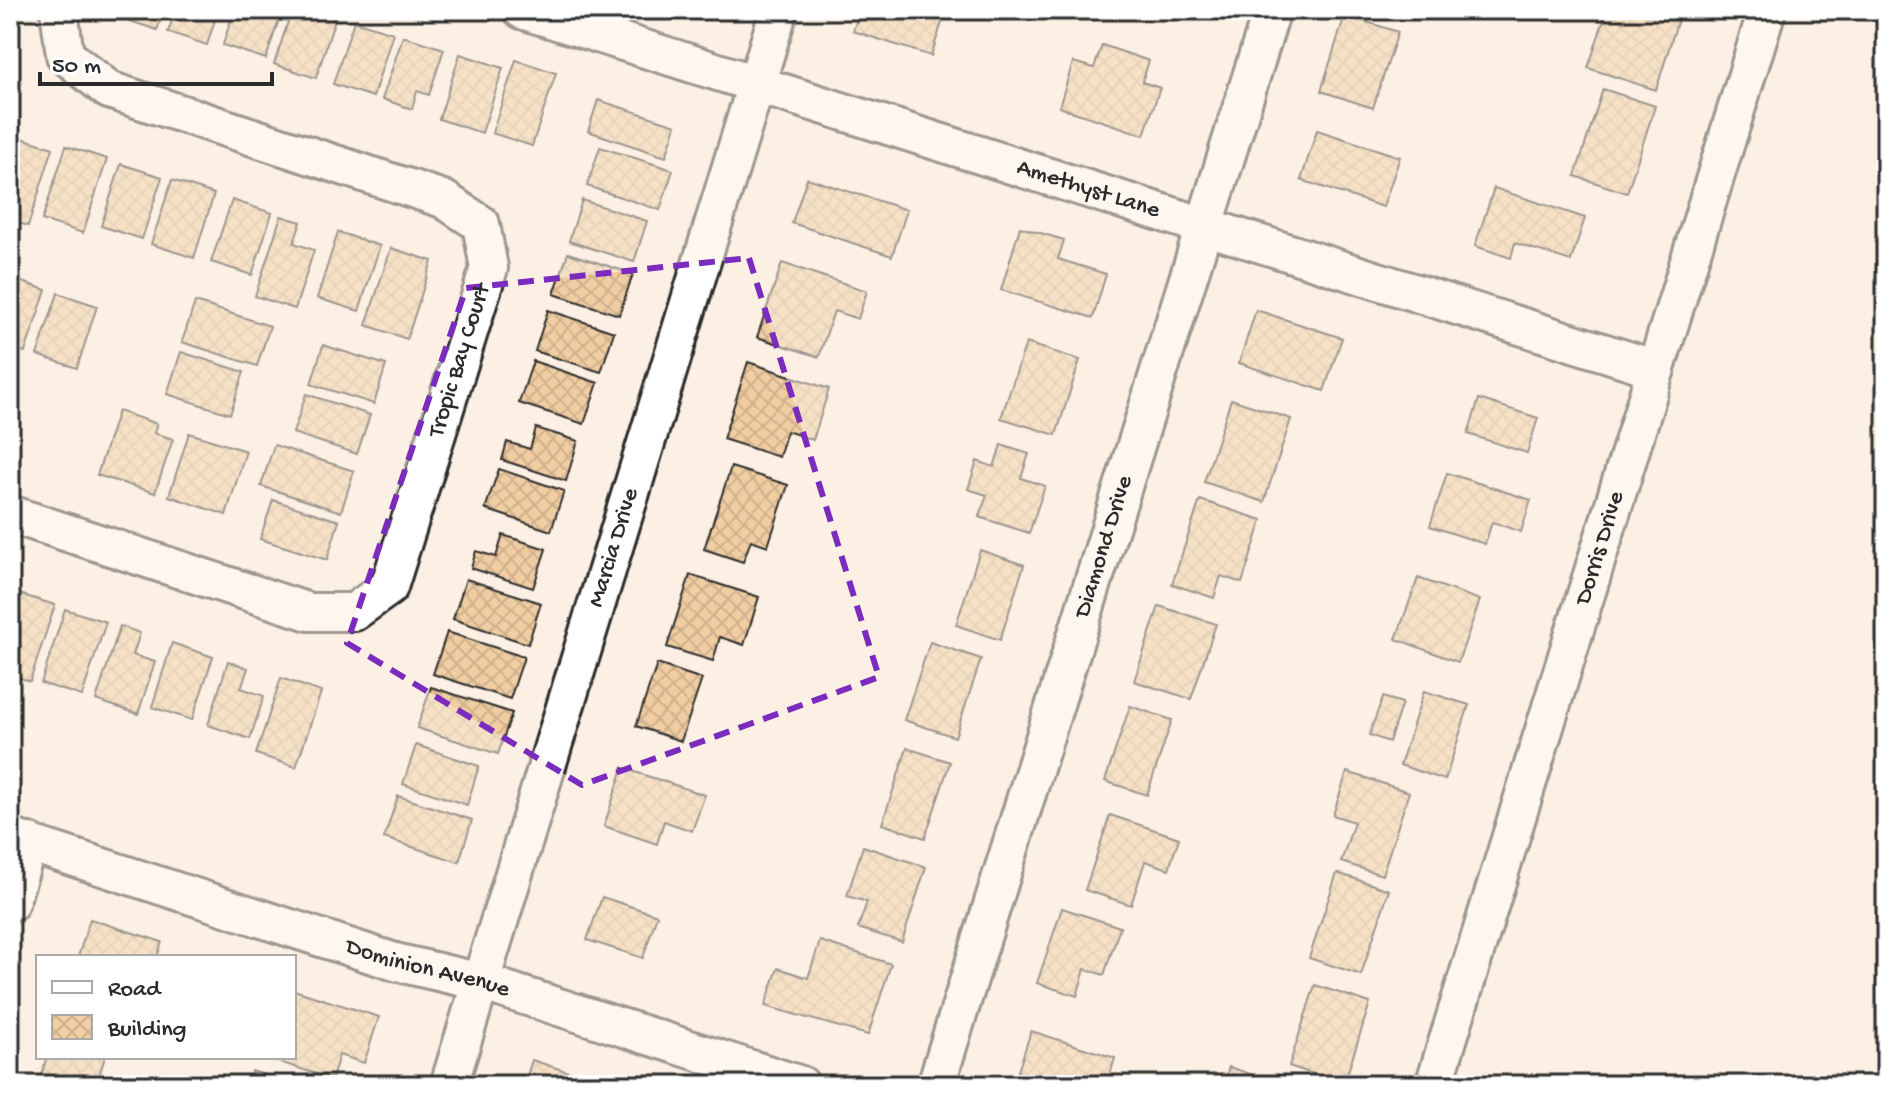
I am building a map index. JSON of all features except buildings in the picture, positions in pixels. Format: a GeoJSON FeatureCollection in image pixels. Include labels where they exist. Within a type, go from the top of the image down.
{"type":"FeatureCollection","features":[{"type":"Feature","properties":{"kind":"street","name":"Tropic Bay Court"},"geometry":{"type":"LineString","coordinates":[[10,514],[309,612],[354,612],[389,587],[489,268],[481,224],[443,199],[109,90],[65,55],[59,10]]}},
{"type":"Feature","properties":{"kind":"street","name":"Amethyst Lane"},"geometry":{"type":"LineString","coordinates":[[522,10],[1656,369]]}},
{"type":"Feature","properties":{"kind":"street","name":"Marcia Drive"},"geometry":{"type":"LineString","coordinates":[[449,1085],[779,10]]}},
{"type":"Feature","properties":{"kind":"street","name":"Diamond Drive"},"geometry":{"type":"LineString","coordinates":[[936,1085],[1272,10]]}},
{"type":"Feature","properties":{"kind":"street","name":"Dorris Drive"},"geometry":{"type":"LineString","coordinates":[[1434,1085],[1767,10]]}},
{"type":"Feature","properties":{"kind":"street","name":"Dominion Avenue"},"geometry":{"type":"LineString","coordinates":[[19,839],[395,962],[481,982],[801,1085]]}},
{"type":"Feature","properties":{"kind":"street"},"geometry":{"type":"LineString","coordinates":[[10,903],[19,839]]}},
{"type":"Feature","properties":{"kind":"highlighted area"},"geometry":{"type":"Polygon","coordinates":[[[749,258],[879,677],[582,785],[347,643],[466,288],[749,258]]]}}]}
